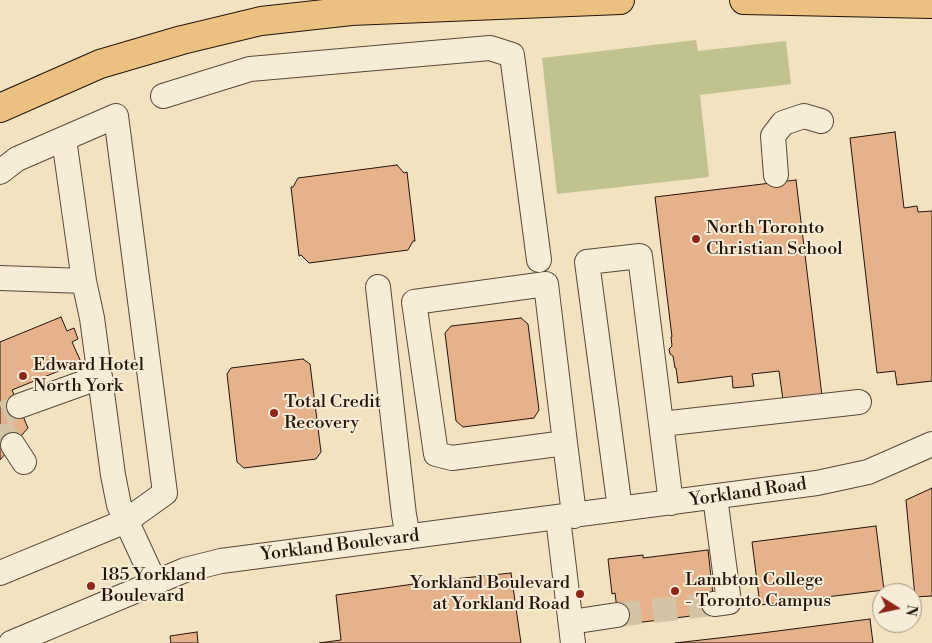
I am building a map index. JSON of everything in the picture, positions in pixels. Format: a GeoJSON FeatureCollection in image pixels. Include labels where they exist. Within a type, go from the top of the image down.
{"type":"FeatureCollection","features":[{"type":"Feature","properties":{"kind":"highway"},"geometry":{"type":"LineString","coordinates":[[0,108],[100,64],[182,40],[261,21],[351,11],[620,0]]}},
{"type":"Feature","properties":{"kind":"highway"},"geometry":{"type":"LineString","coordinates":[[744,0],[932,4]]}},
{"type":"Feature","properties":{"kind":"street"},"geometry":{"type":"LineString","coordinates":[[163,96],[250,69],[490,48],[512,55],[539,260]]}},
{"type":"Feature","properties":{"kind":"street"},"geometry":{"type":"LineString","coordinates":[[0,172],[17,159],[116,116],[165,493],[126,521],[0,573]]}},
{"type":"Feature","properties":{"kind":"street"},"geometry":{"type":"LineString","coordinates":[[776,175],[773,136],[783,123],[804,116],[821,121]]}},
{"type":"Feature","properties":{"kind":"street"},"geometry":{"type":"LineString","coordinates":[[64,139],[84,281],[92,318],[114,483],[119,505],[155,583]]}},
{"type":"Feature","properties":{"kind":"street"},"geometry":{"type":"LineString","coordinates":[[620,510],[587,262],[640,256],[671,503]]}},
{"type":"Feature","properties":{"kind":"street"},"geometry":{"type":"LineString","coordinates":[[0,278],[84,281]]}},
{"type":"Feature","properties":{"kind":"street"},"geometry":{"type":"LineString","coordinates":[[565,443],[452,458],[436,454],[414,302],[546,284],[565,443],[566,517],[572,632],[617,615]]}},
{"type":"Feature","properties":{"kind":"street"},"geometry":{"type":"LineString","coordinates":[[378,287],[408,537]]}},
{"type":"Feature","properties":{"kind":"street"},"geometry":{"type":"LineString","coordinates":[[19,406],[100,377]]}},
{"type":"Feature","properties":{"kind":"street"},"geometry":{"type":"LineString","coordinates":[[661,424],[859,402]]}},
{"type":"Feature","properties":{"kind":"street","name":"Yorkland Road"},"geometry":{"type":"LineString","coordinates":[[566,517],[817,483],[868,472],[932,444]]}},
{"type":"Feature","properties":{"kind":"street"},"geometry":{"type":"LineString","coordinates":[[714,604],[729,602],[715,497]]}},
{"type":"Feature","properties":{"kind":"street","name":"Yorkland Boulevard"},"geometry":{"type":"LineString","coordinates":[[11,643],[185,570],[221,561],[566,517]]}},
{"type":"Feature","properties":{"kind":"green space"},"geometry":{"type":"Polygon","coordinates":[[[696,40],[698,51],[786,41],[791,84],[700,95],[709,177],[557,194],[542,58],[696,40]]]}},
{"type":"Feature","properties":{"kind":"building"},"geometry":{"type":"Polygon","coordinates":[[[895,132],[904,208],[917,206],[918,212],[932,211],[932,381],[897,385],[895,371],[877,373],[850,138],[895,132]]]}},
{"type":"Feature","properties":{"kind":"building"},"geometry":{"type":"Polygon","coordinates":[[[397,165],[404,173],[407,172],[415,241],[413,241],[408,250],[309,263],[301,255],[299,256],[291,187],[293,187],[298,178],[397,165]]]}},
{"type":"Feature","properties":{"kind":"building"},"geometry":{"type":"Polygon","coordinates":[[[796,180],[822,396],[783,400],[779,371],[752,374],[754,386],[733,388],[732,376],[678,383],[673,356],[670,354],[669,349],[672,346],[672,337],[655,197],[796,180]]]}},
{"type":"Feature","properties":{"kind":"building","name":"Edward Hotel North York"},"geometry":{"type":"Polygon","coordinates":[[[61,317],[67,331],[74,328],[78,339],[72,342],[81,362],[12,390],[28,428],[0,460],[0,342],[61,317]]]}},
{"type":"Feature","properties":{"kind":"building"},"geometry":{"type":"Polygon","coordinates":[[[521,318],[528,324],[539,410],[534,418],[463,427],[456,421],[445,333],[451,326],[521,318]]]}},
{"type":"Feature","properties":{"kind":"building","name":"Total Credit Recovery"},"geometry":{"type":"Polygon","coordinates":[[[303,359],[310,364],[321,452],[316,459],[244,468],[237,462],[227,374],[231,368],[303,359]]]}},
{"type":"Feature","properties":{"kind":"building"},"geometry":{"type":"Polygon","coordinates":[[[932,488],[932,596],[922,597],[922,583],[914,583],[906,500],[932,488]]]}},
{"type":"Feature","properties":{"kind":"building"},"geometry":{"type":"Polygon","coordinates":[[[876,526],[883,583],[872,583],[872,591],[760,605],[752,542],[876,526]]]}},
{"type":"Feature","properties":{"kind":"building"},"geometry":{"type":"Polygon","coordinates":[[[708,550],[715,613],[619,625],[615,593],[612,594],[608,559],[643,555],[643,558],[708,550]]]}},
{"type":"Feature","properties":{"kind":"building"},"geometry":{"type":"Polygon","coordinates":[[[511,573],[521,643],[319,643],[341,640],[336,595],[435,581],[511,573]]]}},
{"type":"Feature","properties":{"kind":"building"},"geometry":{"type":"Polygon","coordinates":[[[870,619],[873,643],[675,643],[762,633],[870,619]]]}},
{"type":"Feature","properties":{"kind":"building"},"geometry":{"type":"Polygon","coordinates":[[[197,632],[198,643],[171,643],[170,636],[197,632]]]}},
{"type":"Feature","properties":{"kind":"tunnel"},"geometry":{"type":"LineString","coordinates":[[13,445],[3,431],[2,414],[19,406]]}},
{"type":"Feature","properties":{"kind":"tunnel"},"geometry":{"type":"LineString","coordinates":[[617,615],[714,604]]}},
{"type":"Feature","properties":{"kind":"place","name":"North Toronto Christian School"},"geometry":{"type":"Point","coordinates":[696,239]}},
{"type":"Feature","properties":{"kind":"place","name":"Edward Hotel North York"},"geometry":{"type":"Point","coordinates":[23,376]}},
{"type":"Feature","properties":{"kind":"place","name":"Total Credit Recovery"},"geometry":{"type":"Point","coordinates":[274,413]}},
{"type":"Feature","properties":{"kind":"place","name":"185 Yorkland Boulevard"},"geometry":{"type":"Point","coordinates":[91,586]}},
{"type":"Feature","properties":{"kind":"place","name":"Lambton College - Toronto Campus"},"geometry":{"type":"Point","coordinates":[675,591]}},
{"type":"Feature","properties":{"kind":"place","name":"Yorkland Boulevard at Yorkland Road"},"geometry":{"type":"Point","coordinates":[580,594]}}]}
